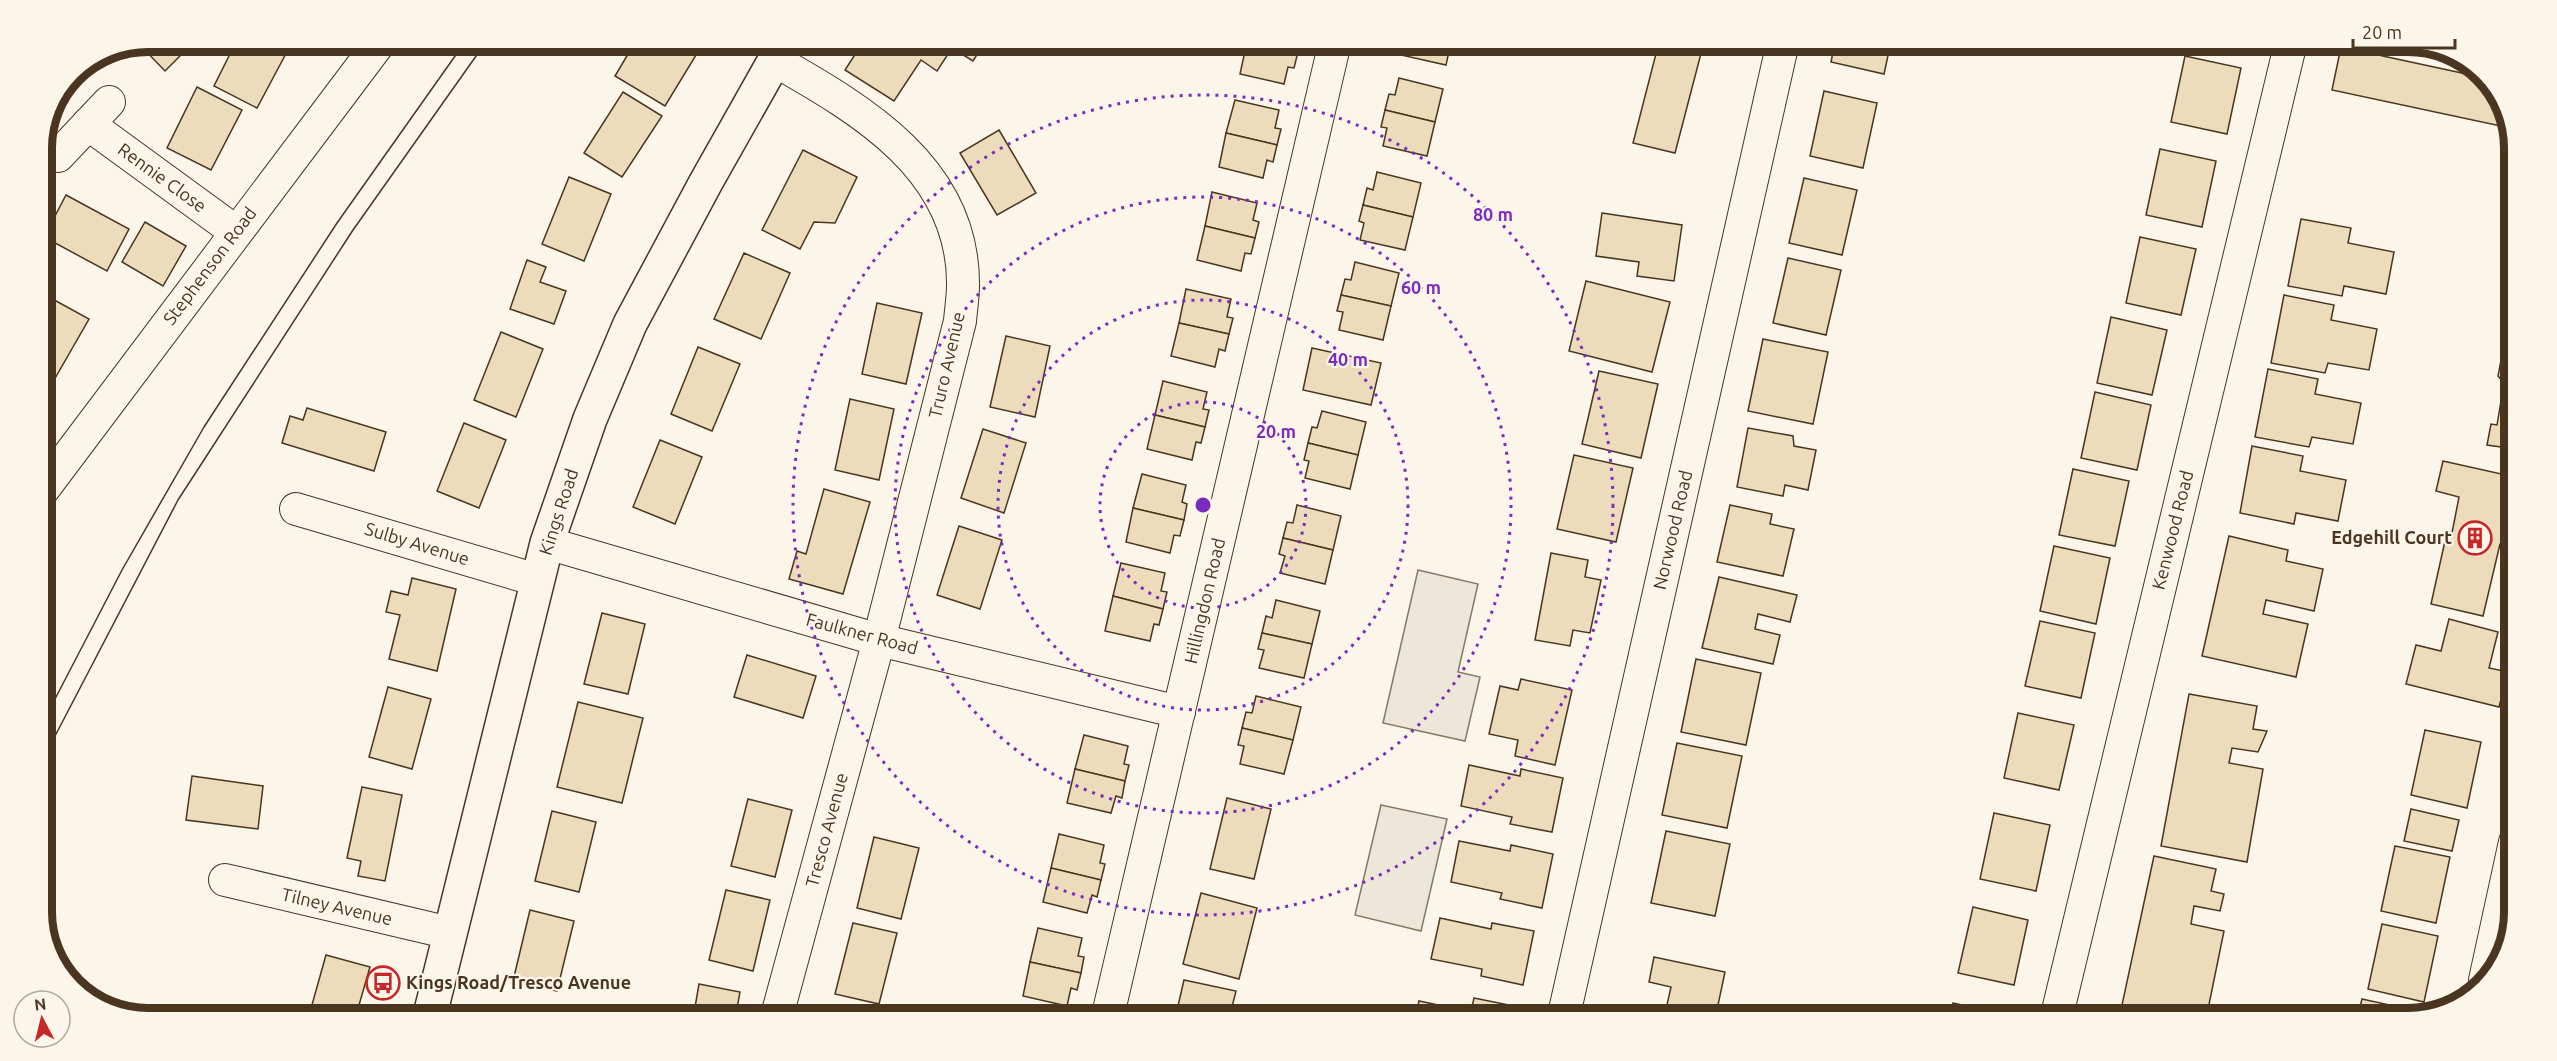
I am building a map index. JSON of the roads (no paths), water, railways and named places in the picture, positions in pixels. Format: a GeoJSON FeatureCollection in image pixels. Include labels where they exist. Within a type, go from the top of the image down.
{"type":"FeatureCollection","features":[{"type":"Feature","properties":{"kind":"street","name":"Stephenson Road"},"geometry":{"type":"LineString","coordinates":[[53,476],[372,53]]}},
{"type":"Feature","properties":{"kind":"street","name":"Kings Road"},"geometry":{"type":"LineString","coordinates":[[432,1008],[537,580],[547,543],[590,419],[630,324],[779,53]]}},
{"type":"Feature","properties":{"kind":"street","name":"Truro Avenue"},"geometry":{"type":"LineString","coordinates":[[783,53],[893,138],[926,172],[949,213],[958,248],[963,284],[960,321],[879,640]]}},
{"type":"Feature","properties":{"kind":"street","name":"Hillingdon Road"},"geometry":{"type":"LineString","coordinates":[[1109,1008],[1332,53]]}},
{"type":"Feature","properties":{"kind":"street","name":"Norwood Road"},"geometry":{"type":"LineString","coordinates":[[1565,1008],[1781,53]]}},
{"type":"Feature","properties":{"kind":"street","name":"Kenwood Road"},"geometry":{"type":"LineString","coordinates":[[2058,1008],[2288,53]]}},
{"type":"Feature","properties":{"kind":"street","name":"Rennie Close"},"geometry":{"type":"LineString","coordinates":[[58,156],[99,113],[236,232]]}},
{"type":"Feature","properties":{"kind":"street","name":"Sulby Avenue"},"geometry":{"type":"LineString","coordinates":[[296,509],[537,580]]}},
{"type":"Feature","properties":{"kind":"street","name":"Faulkner Road"},"geometry":{"type":"LineString","coordinates":[[547,543],[879,640],[1179,712]]}},
{"type":"Feature","properties":{"kind":"street","name":"Tresco Avenue"},"geometry":{"type":"LineString","coordinates":[[779,1008],[879,640]]}},
{"type":"Feature","properties":{"kind":"street","name":"Tilney Avenue"},"geometry":{"type":"LineString","coordinates":[[225,880],[450,933]]}},
{"type":"Feature","properties":{"kind":"street"},"geometry":{"type":"LineString","coordinates":[[2488,967],[2504,893]]}},
{"type":"Feature","properties":{"kind":"tram line"},"geometry":{"type":"LineString","coordinates":[[53,703],[122,570],[204,427],[337,223],[457,53]]}},
{"type":"Feature","properties":{"kind":"tram line"},"geometry":{"type":"LineString","coordinates":[[53,740],[178,500],[353,230],[478,53]]}},
{"type":"Feature","properties":{"kind":"place","name":"Edgehill Court"},"geometry":{"type":"Point","coordinates":[2475,538]}},
{"type":"Feature","properties":{"kind":"place","name":"Kings Road/Tresco Avenue"},"geometry":{"type":"Point","coordinates":[383,983]}}]}
